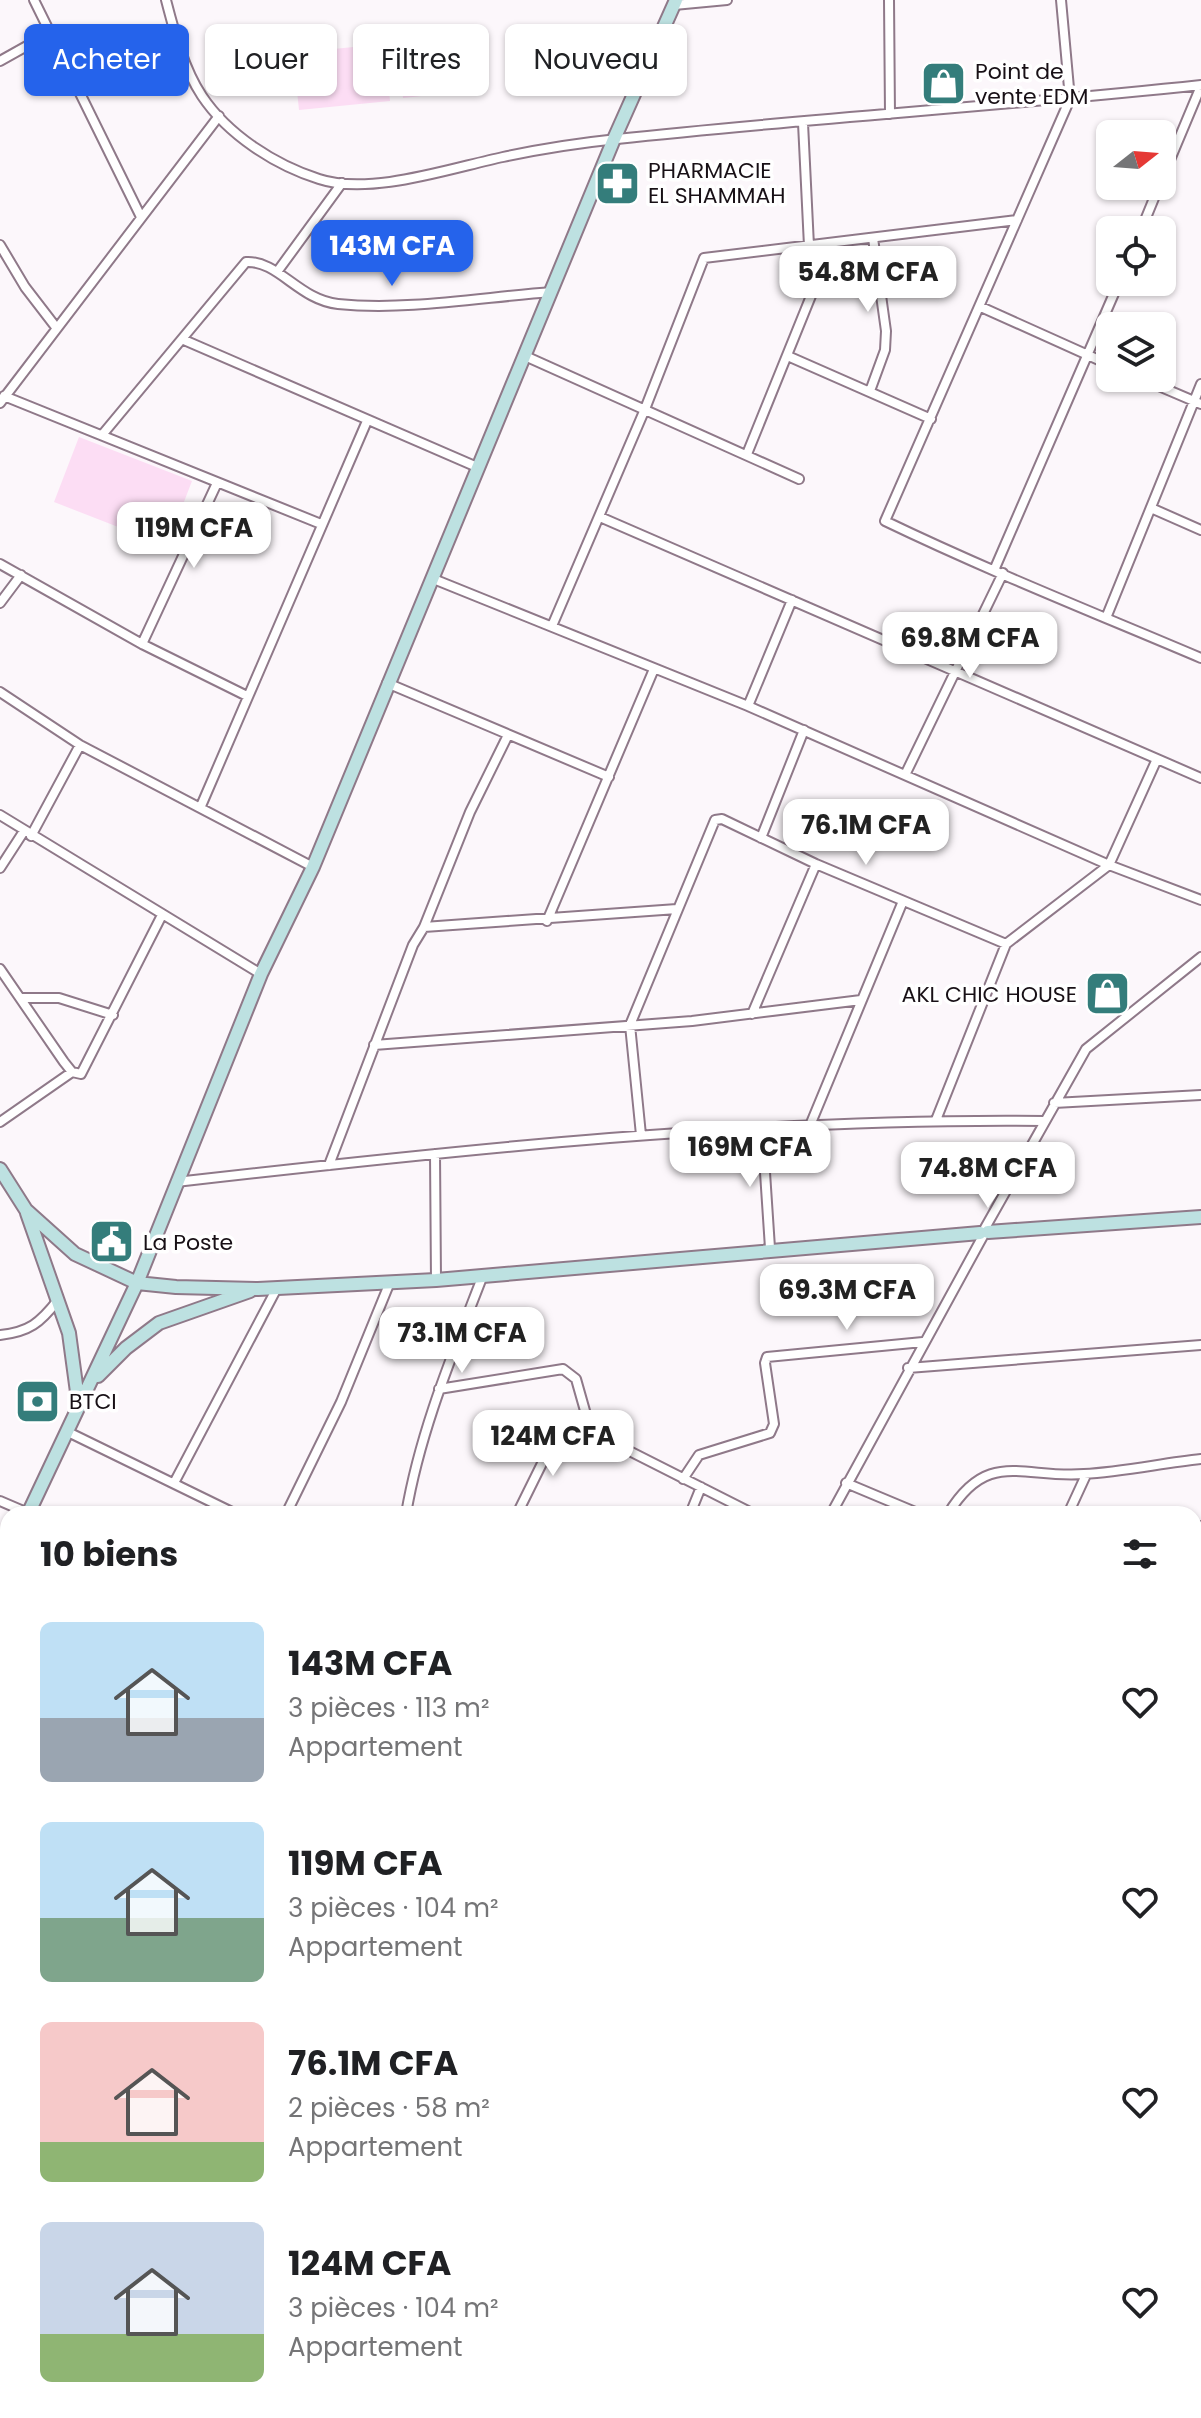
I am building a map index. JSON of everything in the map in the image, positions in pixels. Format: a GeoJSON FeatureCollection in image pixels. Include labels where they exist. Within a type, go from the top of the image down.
{"type":"FeatureCollection","features":[{"type":"Feature","properties":{"kind":"street"},"geometry":{"type":"LineString","coordinates":[[34,0],[46,24]]}},
{"type":"Feature","properties":{"kind":"street"},"geometry":{"type":"LineString","coordinates":[[166,0],[202,96],[219,116],[246,141],[283,165],[322,180],[342,183],[420,176],[506,156],[614,139],[1201,85],[1176,145]]}},
{"type":"Feature","properties":{"kind":"street"},"geometry":{"type":"LineString","coordinates":[[31,1506],[137,1283],[261,974],[313,867],[614,139],[675,2],[727,0]]}},
{"type":"Feature","properties":{"kind":"street"},"geometry":{"type":"LineString","coordinates":[[889,0],[890,114]]}},
{"type":"Feature","properties":{"kind":"street"},"geometry":{"type":"LineString","coordinates":[[1061,0],[1070,99],[885,521],[999,570],[1062,603],[1201,658]]}},
{"type":"Feature","properties":{"kind":"street"},"geometry":{"type":"LineString","coordinates":[[0,61],[24,48]]}},
{"type":"Feature","properties":{"kind":"street"},"geometry":{"type":"LineString","coordinates":[[81,96],[141,217]]}},
{"type":"Feature","properties":{"kind":"street"},"geometry":{"type":"LineString","coordinates":[[219,116],[2,399],[102,435],[321,524]]}},
{"type":"Feature","properties":{"kind":"street"},"geometry":{"type":"LineString","coordinates":[[803,123],[809,246]]}},
{"type":"Feature","properties":{"kind":"street"},"geometry":{"type":"LineString","coordinates":[[277,272],[342,183]]}},
{"type":"Feature","properties":{"kind":"street"},"geometry":{"type":"LineString","coordinates":[[552,626],[645,409],[704,258],[1017,220]]}},
{"type":"Feature","properties":{"kind":"street"},"geometry":{"type":"LineString","coordinates":[[870,391],[886,341],[873,238]]}},
{"type":"Feature","properties":{"kind":"street"},"geometry":{"type":"LineString","coordinates":[[747,454],[790,357],[832,244]]}},
{"type":"Feature","properties":{"kind":"street"},"geometry":{"type":"LineString","coordinates":[[0,245],[25,287],[55,326]]}},
{"type":"Feature","properties":{"kind":"street"},"geometry":{"type":"LineString","coordinates":[[102,435],[184,340],[238,268],[257,261],[314,300],[339,304],[389,304],[553,291]]}},
{"type":"Feature","properties":{"kind":"street"},"geometry":{"type":"LineString","coordinates":[[906,773],[956,672],[1113,296]]}},
{"type":"Feature","properties":{"kind":"street"},"geometry":{"type":"LineString","coordinates":[[981,307],[1096,358]]}},
{"type":"Feature","properties":{"kind":"street"},"geometry":{"type":"LineString","coordinates":[[184,340],[477,467]]}},
{"type":"Feature","properties":{"kind":"street"},"geometry":{"type":"LineString","coordinates":[[525,356],[799,479]]}},
{"type":"Feature","properties":{"kind":"street"},"geometry":{"type":"LineString","coordinates":[[790,357],[931,419]]}},
{"type":"Feature","properties":{"kind":"street"},"geometry":{"type":"LineString","coordinates":[[1106,618],[1197,403],[1201,384]]}},
{"type":"Feature","properties":{"kind":"street"},"geometry":{"type":"LineString","coordinates":[[1172,392],[1197,403]]}},
{"type":"Feature","properties":{"kind":"street"},"geometry":{"type":"LineString","coordinates":[[201,806],[367,421]]}},
{"type":"Feature","properties":{"kind":"street"},"geometry":{"type":"LineString","coordinates":[[142,644],[217,483]]}},
{"type":"Feature","properties":{"kind":"street"},"geometry":{"type":"LineString","coordinates":[[1151,508],[1201,530]]}},
{"type":"Feature","properties":{"kind":"street"},"geometry":{"type":"LineString","coordinates":[[600,517],[1201,778]]}},
{"type":"Feature","properties":{"kind":"street"},"geometry":{"type":"LineString","coordinates":[[0,564],[142,644],[247,696]]}},
{"type":"Feature","properties":{"kind":"street"},"geometry":{"type":"LineString","coordinates":[[0,603],[21,575]]}},
{"type":"Feature","properties":{"kind":"street"},"geometry":{"type":"LineString","coordinates":[[431,578],[748,706],[1109,865],[1201,900]]}},
{"type":"Feature","properties":{"kind":"street"},"geometry":{"type":"LineString","coordinates":[[748,706],[792,600]]}},
{"type":"Feature","properties":{"kind":"street"},"geometry":{"type":"LineString","coordinates":[[547,921],[654,669]]}},
{"type":"Feature","properties":{"kind":"street"},"geometry":{"type":"LineString","coordinates":[[387,683],[609,777]]}},
{"type":"Feature","properties":{"kind":"street"},"geometry":{"type":"LineString","coordinates":[[0,692],[80,745],[313,867]]}},
{"type":"Feature","properties":{"kind":"street"},"geometry":{"type":"LineString","coordinates":[[761,838],[804,730]]}},
{"type":"Feature","properties":{"kind":"street"},"geometry":{"type":"LineString","coordinates":[[329,1165],[413,945],[424,927],[470,812],[508,735]]}},
{"type":"Feature","properties":{"kind":"street"},"geometry":{"type":"LineString","coordinates":[[0,868],[27,833],[80,745]]}},
{"type":"Feature","properties":{"kind":"street"},"geometry":{"type":"LineString","coordinates":[[936,1120],[1006,944],[1109,865],[1157,759]]}},
{"type":"Feature","properties":{"kind":"street"},"geometry":{"type":"LineString","coordinates":[[0,815],[261,974]]}},
{"type":"Feature","properties":{"kind":"street"},"geometry":{"type":"LineString","coordinates":[[641,1135],[630,1025],[715,820],[722,819],[816,864],[1006,944]]}},
{"type":"Feature","properties":{"kind":"street"},"geometry":{"type":"LineString","coordinates":[[752,1014],[816,864]]}},
{"type":"Feature","properties":{"kind":"street"},"geometry":{"type":"LineString","coordinates":[[811,1123],[903,901]]}},
{"type":"Feature","properties":{"kind":"street"},"geometry":{"type":"LineString","coordinates":[[424,927],[547,921],[677,909]]}},
{"type":"Feature","properties":{"kind":"street"},"geometry":{"type":"LineString","coordinates":[[0,969],[72,1072],[81,1074],[162,915]]}},
{"type":"Feature","properties":{"kind":"street"},"geometry":{"type":"LineString","coordinates":[[835,1506],[1044,1121],[1092,1042],[1201,957]]}},
{"type":"Feature","properties":{"kind":"street"},"geometry":{"type":"LineString","coordinates":[[21,998],[59,998],[113,1015]]}},
{"type":"Feature","properties":{"kind":"street"},"geometry":{"type":"LineString","coordinates":[[374,1045],[752,1014],[861,1000]]}},
{"type":"Feature","properties":{"kind":"street"},"geometry":{"type":"LineString","coordinates":[[0,1122],[72,1072]]}},
{"type":"Feature","properties":{"kind":"street"},"geometry":{"type":"LineString","coordinates":[[1054,1103],[1201,1095]]}},
{"type":"Feature","properties":{"kind":"street"},"geometry":{"type":"LineString","coordinates":[[176,1182],[435,1154],[811,1123],[1044,1121]]}},
{"type":"Feature","properties":{"kind":"street"},"geometry":{"type":"LineString","coordinates":[[762,1127],[770,1248]]}},
{"type":"Feature","properties":{"kind":"street"},"geometry":{"type":"LineString","coordinates":[[435,1154],[436,1280]]}},
{"type":"Feature","properties":{"kind":"street"},"geometry":{"type":"LineString","coordinates":[[0,1169],[26,1210],[58,1300],[69,1333],[80,1407]]}},
{"type":"Feature","properties":{"kind":"street"},"geometry":{"type":"LineString","coordinates":[[26,1210],[75,1254],[137,1283],[258,1289],[436,1280],[770,1248],[1201,1217]]}},
{"type":"Feature","properties":{"kind":"street"},"geometry":{"type":"LineString","coordinates":[[408,1506],[439,1389],[483,1275]]}},
{"type":"Feature","properties":{"kind":"street"},"geometry":{"type":"LineString","coordinates":[[290,1506],[341,1402],[390,1282]]}},
{"type":"Feature","properties":{"kind":"street"},"geometry":{"type":"LineString","coordinates":[[174,1483],[277,1288]]}},
{"type":"Feature","properties":{"kind":"street"},"geometry":{"type":"LineString","coordinates":[[91,1384],[126,1348],[159,1323],[258,1289]]}},
{"type":"Feature","properties":{"kind":"street"},"geometry":{"type":"LineString","coordinates":[[0,1335],[24,1332],[39,1324],[58,1300]]}},
{"type":"Feature","properties":{"kind":"street"},"geometry":{"type":"LineString","coordinates":[[683,1479],[699,1455],[770,1433],[774,1424],[767,1357],[923,1342]]}},
{"type":"Feature","properties":{"kind":"street"},"geometry":{"type":"LineString","coordinates":[[908,1368],[1201,1345]]}},
{"type":"Feature","properties":{"kind":"street"},"geometry":{"type":"LineString","coordinates":[[439,1389],[563,1369],[571,1371],[591,1432]]}},
{"type":"Feature","properties":{"kind":"street"},"geometry":{"type":"LineString","coordinates":[[521,1506],[560,1427],[572,1422],[738,1506]]}},
{"type":"Feature","properties":{"kind":"street"},"geometry":{"type":"LineString","coordinates":[[68,1432],[220,1506]]}},
{"type":"Feature","properties":{"kind":"street"},"geometry":{"type":"LineString","coordinates":[[953,1506],[961,1493],[987,1474],[1005,1469],[1086,1475],[1201,1459]]}},
{"type":"Feature","properties":{"kind":"street"},"geometry":{"type":"LineString","coordinates":[[1072,1506],[1086,1475]]}},
{"type":"Feature","properties":{"kind":"street"},"geometry":{"type":"LineString","coordinates":[[846,1483],[901,1506]]}},
{"type":"Feature","properties":{"kind":"street"},"geometry":{"type":"LineString","coordinates":[[693,1506],[701,1487]]}},
{"type":"Feature","properties":{"kind":"shaded area"},"geometry":{"type":"Polygon","coordinates":[[[353,47],[353,96],[389,96],[390,101],[299,110],[298,96],[337,96],[337,49],[353,47]]]}},
{"type":"Feature","properties":{"kind":"shaded area"},"geometry":{"type":"Polygon","coordinates":[[[79,437],[192,481],[167,546],[54,502],[79,437]]]}},
{"type":"Feature","properties":{"kind":"place","name":"Point de vente EDM"},"geometry":{"type":"Point","coordinates":[944,84]}},
{"type":"Feature","properties":{"kind":"place","name":"PHARMACIE EL SHAMMAH"},"geometry":{"type":"Point","coordinates":[617,183]}},
{"type":"Feature","properties":{"kind":"place","name":"AKL CHIC HOUSE"},"geometry":{"type":"Point","coordinates":[1108,994]}},
{"type":"Feature","properties":{"kind":"place","name":"La Poste"},"geometry":{"type":"Point","coordinates":[112,1242]}},
{"type":"Feature","properties":{"kind":"place","name":"BTCI"},"geometry":{"type":"Point","coordinates":[38,1401]}}]}
